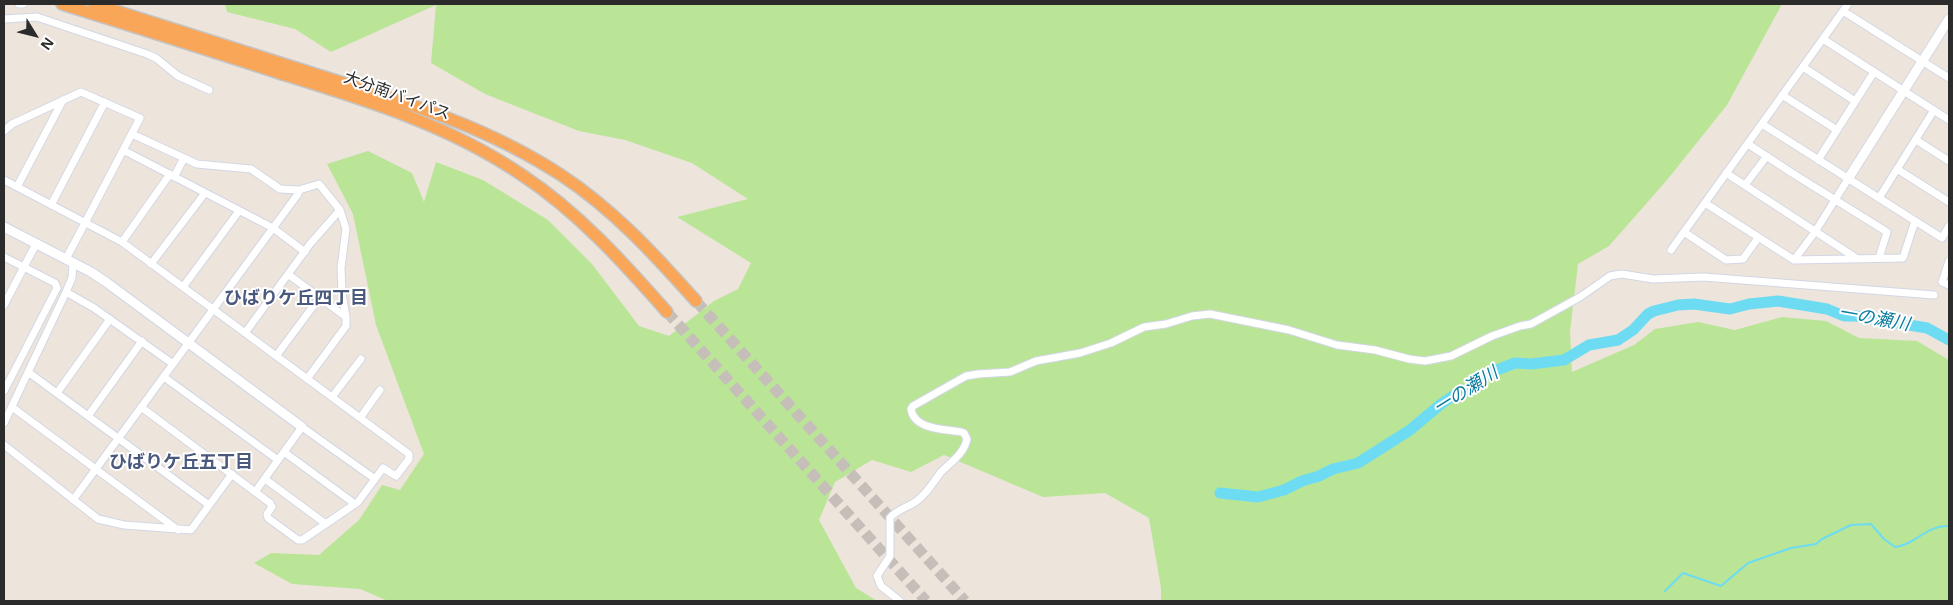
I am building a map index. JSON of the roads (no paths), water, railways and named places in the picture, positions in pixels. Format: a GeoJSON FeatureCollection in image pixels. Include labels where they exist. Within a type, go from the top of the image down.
{"type":"FeatureCollection","features":[{"type":"Feature","properties":{"kind":"highway","name":"大分南バイパス"},"geometry":{"type":"LineString","coordinates":[[62,4],[367,101],[435,126],[465,141],[503,162],[554,198],[600,239],[667,312]]}},
{"type":"Feature","properties":{"kind":"highway","name":"大分南バイパス"},"geometry":{"type":"LineString","coordinates":[[94,4],[421,108],[497,138],[562,176],[600,204],[639,238],[696,301]]}},
{"type":"Feature","properties":{"kind":"street"},"geometry":{"type":"LineString","coordinates":[[18,4],[23,4]]}},
{"type":"Feature","properties":{"kind":"street"},"geometry":{"type":"LineString","coordinates":[[1671,250],[1848,4]]}},
{"type":"Feature","properties":{"kind":"street"},"geometry":{"type":"LineString","coordinates":[[1843,11],[1949,78]]}},
{"type":"Feature","properties":{"kind":"street"},"geometry":{"type":"LineString","coordinates":[[4,19],[37,17],[147,54],[156,58],[178,76],[209,90]]}},
{"type":"Feature","properties":{"kind":"street"},"geometry":{"type":"LineString","coordinates":[[1794,260],[1815,232],[1949,19]]}},
{"type":"Feature","properties":{"kind":"street"},"geometry":{"type":"LineString","coordinates":[[1823,39],[1949,120]]}},
{"type":"Feature","properties":{"kind":"street"},"geometry":{"type":"LineString","coordinates":[[1802,67],[1855,101]]}},
{"type":"Feature","properties":{"kind":"street"},"geometry":{"type":"LineString","coordinates":[[1818,160],[1874,72]]}},
{"type":"Feature","properties":{"kind":"street"},"geometry":{"type":"LineString","coordinates":[[4,131],[12,124],[81,92],[140,118],[85,223],[70,262],[72,278],[4,423]]}},
{"type":"Feature","properties":{"kind":"street"},"geometry":{"type":"LineString","coordinates":[[1782,95],[1837,130]]}},
{"type":"Feature","properties":{"kind":"street"},"geometry":{"type":"LineString","coordinates":[[17,188],[63,99]]}},
{"type":"Feature","properties":{"kind":"street"},"geometry":{"type":"LineString","coordinates":[[51,205],[105,102]]}},
{"type":"Feature","properties":{"kind":"street"},"geometry":{"type":"LineString","coordinates":[[1879,198],[1934,110]]}},
{"type":"Feature","properties":{"kind":"street"},"geometry":{"type":"LineString","coordinates":[[1762,124],[1942,238],[1949,226]]}},
{"type":"Feature","properties":{"kind":"street"},"geometry":{"type":"LineString","coordinates":[[132,134],[184,158],[205,165],[246,168],[280,189],[298,190],[319,184],[340,210],[346,229],[341,268],[346,326],[307,379]]}},
{"type":"Feature","properties":{"kind":"street"},"geometry":{"type":"LineString","coordinates":[[1916,140],[1949,161]]}},
{"type":"Feature","properties":{"kind":"street"},"geometry":{"type":"LineString","coordinates":[[1748,144],[1887,232],[1879,258]]}},
{"type":"Feature","properties":{"kind":"street"},"geometry":{"type":"LineString","coordinates":[[123,150],[273,228],[305,252]]}},
{"type":"Feature","properties":{"kind":"street"},"geometry":{"type":"LineString","coordinates":[[1745,185],[1766,156]]}},
{"type":"Feature","properties":{"kind":"street"},"geometry":{"type":"LineString","coordinates":[[122,242],[184,158]]}},
{"type":"Feature","properties":{"kind":"street"},"geometry":{"type":"LineString","coordinates":[[1897,169],[1949,202]]}},
{"type":"Feature","properties":{"kind":"street"},"geometry":{"type":"LineString","coordinates":[[1726,173],[1856,258]]}},
{"type":"Feature","properties":{"kind":"street"},"geometry":{"type":"LineString","coordinates":[[4,180],[122,242],[409,454],[409,459],[396,476],[383,468],[355,504],[302,540],[298,540],[268,518],[267,514],[272,507],[255,492],[142,407]]}},
{"type":"Feature","properties":{"kind":"street"},"geometry":{"type":"LineString","coordinates":[[73,500],[298,194],[298,190]]}},
{"type":"Feature","properties":{"kind":"street"},"geometry":{"type":"LineString","coordinates":[[151,264],[205,193]]}},
{"type":"Feature","properties":{"kind":"street"},"geometry":{"type":"LineString","coordinates":[[1705,203],[1794,260],[1903,258],[1915,221]]}},
{"type":"Feature","properties":{"kind":"street"},"geometry":{"type":"LineString","coordinates":[[245,333],[320,232],[340,210]]}},
{"type":"Feature","properties":{"kind":"street"},"geometry":{"type":"LineString","coordinates":[[183,288],[239,211]]}},
{"type":"Feature","properties":{"kind":"street"},"geometry":{"type":"LineString","coordinates":[[4,227],[106,282],[375,479]]}},
{"type":"Feature","properties":{"kind":"street"},"geometry":{"type":"LineString","coordinates":[[1684,232],[1726,260],[1743,259],[1758,238]]}},
{"type":"Feature","properties":{"kind":"street"},"geometry":{"type":"LineString","coordinates":[[4,304],[36,244]]}},
{"type":"Feature","properties":{"kind":"street"},"geometry":{"type":"LineString","coordinates":[[4,257],[55,283],[57,288],[4,392]]}},
{"type":"Feature","properties":{"kind":"street"},"geometry":{"type":"LineString","coordinates":[[1949,261],[1942,282],[1949,285]]}},
{"type":"Feature","properties":{"kind":"street"},"geometry":{"type":"LineString","coordinates":[[900,601],[882,586],[877,576],[890,554],[890,518],[911,506],[920,498],[958,456],[967,439],[961,432],[923,424],[911,409],[940,389],[966,376],[1010,372],[1036,361],[1080,353],[1111,344],[1144,327],[1166,324],[1192,316],[1210,314],[1289,330],[1336,345],[1375,350],[1409,359],[1434,360],[1451,356],[1506,330],[1531,324],[1580,296],[1610,276],[1622,274],[1653,279],[1704,276],[1934,295]]}},
{"type":"Feature","properties":{"kind":"street"},"geometry":{"type":"LineString","coordinates":[[289,275],[346,317]]}},
{"type":"Feature","properties":{"kind":"street"},"geometry":{"type":"LineString","coordinates":[[66,292],[94,308],[173,364]]}},
{"type":"Feature","properties":{"kind":"street"},"geometry":{"type":"LineString","coordinates":[[276,356],[320,297]]}},
{"type":"Feature","properties":{"kind":"street"},"geometry":{"type":"LineString","coordinates":[[57,393],[110,319]]}},
{"type":"Feature","properties":{"kind":"street"},"geometry":{"type":"LineString","coordinates":[[88,416],[142,341]]}},
{"type":"Feature","properties":{"kind":"street"},"geometry":{"type":"LineString","coordinates":[[332,397],[362,359]]}},
{"type":"Feature","properties":{"kind":"street"},"geometry":{"type":"LineString","coordinates":[[28,372],[209,505]]}},
{"type":"Feature","properties":{"kind":"street"},"geometry":{"type":"LineString","coordinates":[[164,376],[278,460]]}},
{"type":"Feature","properties":{"kind":"street"},"geometry":{"type":"LineString","coordinates":[[360,418],[380,390]]}},
{"type":"Feature","properties":{"kind":"street"},"geometry":{"type":"LineString","coordinates":[[12,407],[178,530]]}},
{"type":"Feature","properties":{"kind":"street"},"geometry":{"type":"LineString","coordinates":[[255,492],[302,427]]}},
{"type":"Feature","properties":{"kind":"street"},"geometry":{"type":"LineString","coordinates":[[4,445],[101,520],[124,525],[191,530],[232,474]]}},
{"type":"Feature","properties":{"kind":"street"},"geometry":{"type":"LineString","coordinates":[[284,452],[355,504]]}},
{"type":"Feature","properties":{"kind":"street"},"geometry":{"type":"LineString","coordinates":[[264,479],[326,524]]}},
{"type":"Feature","properties":{"kind":"waterway","name":"一の瀬川"},"geometry":{"type":"LineString","coordinates":[[1220,493],[1258,497],[1284,490],[1333,469],[1358,463],[1410,430],[1456,394],[1470,389],[1477,381],[1489,373],[1515,363],[1531,364],[1564,360],[1589,345],[1618,340],[1633,330],[1648,314],[1678,305],[1694,304],[1730,309],[1749,304],[1778,301],[1827,309],[1844,316],[1855,316],[1927,328],[1949,340]]}},
{"type":"Feature","properties":{"kind":"waterway"},"geometry":{"type":"LineString","coordinates":[[1665,591],[1683,573],[1721,586],[1748,563],[1791,548],[1816,544],[1822,539],[1851,525],[1871,524],[1884,539],[1895,547],[1909,543],[1934,529],[1949,526]]}},
{"type":"Feature","properties":{"kind":"tunnel"},"geometry":{"type":"LineString","coordinates":[[696,301],[965,601]]}},
{"type":"Feature","properties":{"kind":"tunnel"},"geometry":{"type":"LineString","coordinates":[[667,312],[926,601]]}},
{"type":"Feature","properties":{"kind":"district","name":"ひばりケ丘四丁目"},"geometry":{"type":"Point","coordinates":[296,299]}},
{"type":"Feature","properties":{"kind":"district","name":"ひばりケ丘五丁目"},"geometry":{"type":"Point","coordinates":[181,463]}}]}
